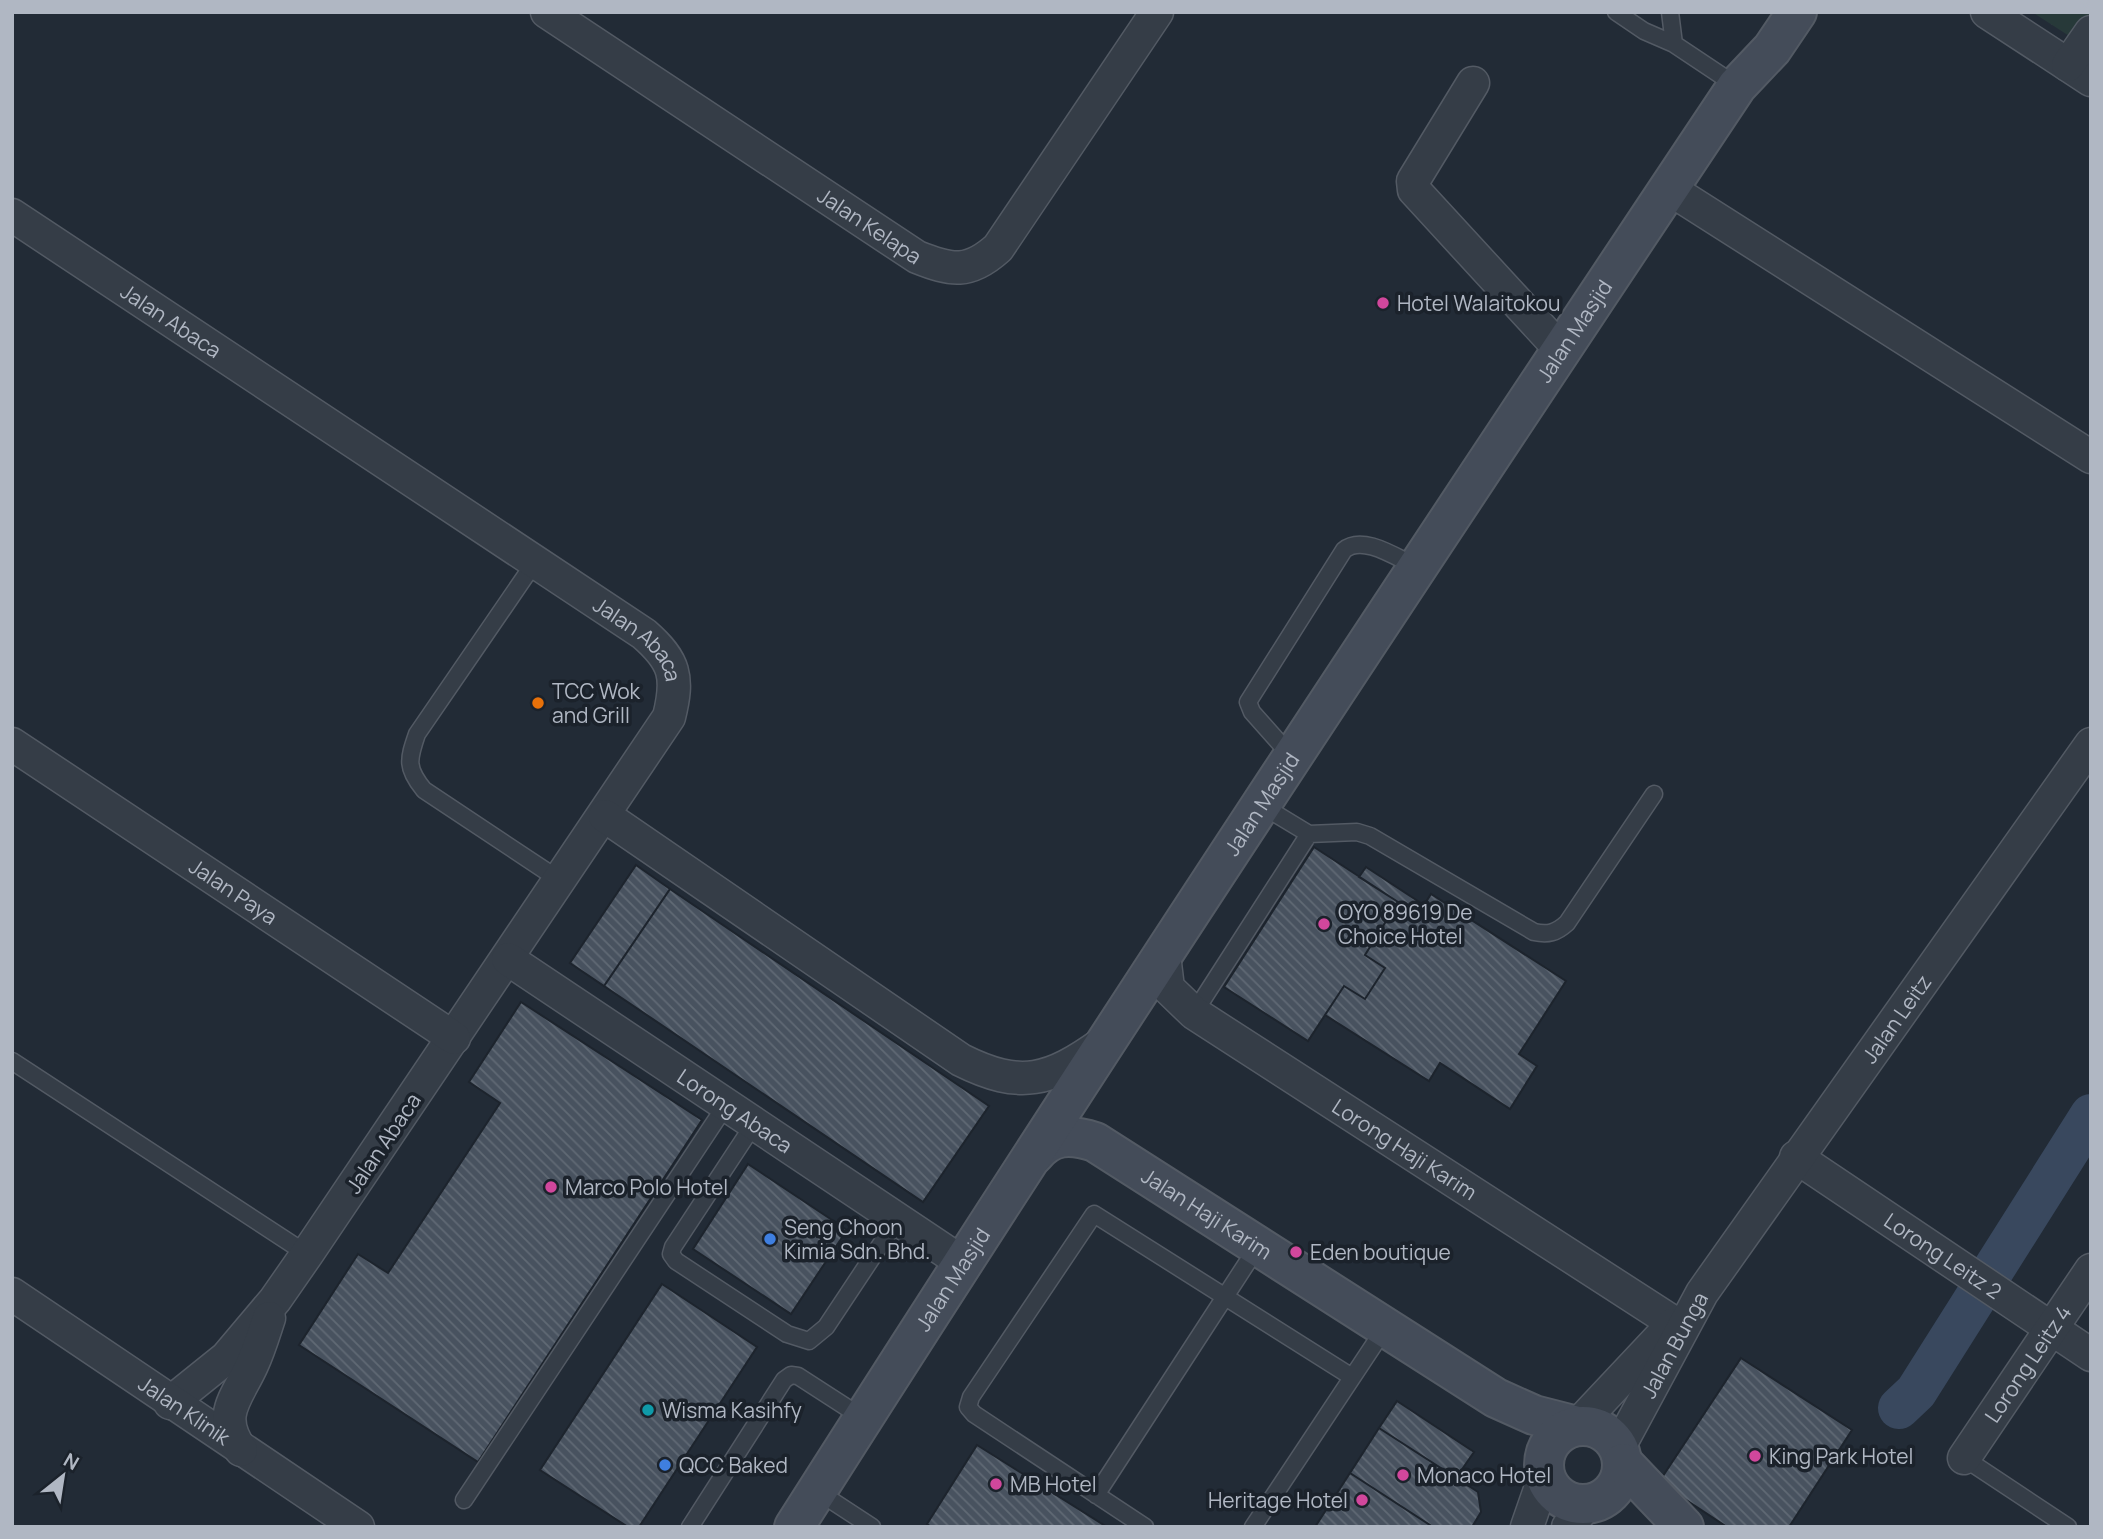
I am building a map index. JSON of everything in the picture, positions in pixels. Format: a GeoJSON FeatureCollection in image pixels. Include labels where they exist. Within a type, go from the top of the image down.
{"type":"FeatureCollection","features":[{"type":"Feature","properties":{"kind":"street","name":"Jalan Kelapa"},"geometry":{"type":"LineString","coordinates":[[547,12],[917,257],[945,268],[962,269],[984,261],[998,248],[1157,12]]}},
{"type":"Feature","properties":{"kind":"street","name":"Jalan Masjid"},"geometry":{"type":"LineString","coordinates":[[1737,86],[1754,36],[1770,12]]}},
{"type":"Feature","properties":{"kind":"street","name":"Jalan Masjid"},"geometry":{"type":"LineString","coordinates":[[794,1527],[1108,1039],[1668,188],[1737,86],[1772,49],[1797,12]]}},
{"type":"Feature","properties":{"kind":"street"},"geometry":{"type":"LineString","coordinates":[[1987,12],[2079,73],[2091,32]]}},
{"type":"Feature","properties":{"kind":"street"},"geometry":{"type":"LineString","coordinates":[[1473,83],[1413,181],[1414,190],[1561,350]]}},
{"type":"Feature","properties":{"kind":"street"},"geometry":{"type":"LineString","coordinates":[[1668,188],[2091,457]]}},
{"type":"Feature","properties":{"kind":"street","name":"Jalan Abaca"},"geometry":{"type":"LineString","coordinates":[[12,215],[644,634],[662,650],[674,670],[675,694],[669,718],[275,1300]]}},
{"type":"Feature","properties":{"kind":"street","name":"Jalan Paya"},"geometry":{"type":"LineString","coordinates":[[12,744],[454,1038]]}},
{"type":"Feature","properties":{"kind":"street","name":"Jalan Leitz"},"geometry":{"type":"LineString","coordinates":[[1702,1293],[2091,744]]}},
{"type":"Feature","properties":{"kind":"street"},"geometry":{"type":"LineString","coordinates":[[605,816],[961,1060],[981,1070],[1004,1079],[1043,1077],[1076,1062],[1108,1039]]}},
{"type":"Feature","properties":{"kind":"street","name":"Lorong Haji Karim"},"geometry":{"type":"LineString","coordinates":[[1164,955],[1168,988],[1194,1013],[1674,1323]]}},
{"type":"Feature","properties":{"kind":"street","name":"Lorong Abaca"},"geometry":{"type":"LineString","coordinates":[[508,959],[963,1264]]}},
{"type":"Feature","properties":{"kind":"street","name":"Jalan Haji Karim"},"geometry":{"type":"LineString","coordinates":[[1032,1156],[1042,1145],[1064,1136],[1095,1142],[1447,1368]]}},
{"type":"Feature","properties":{"kind":"street","name":"Lorong Leitz 2"},"geometry":{"type":"LineString","coordinates":[[1796,1157],[2091,1355]]}},
{"type":"Feature","properties":{"kind":"street","name":"Lorong Leitz 4"},"geometry":{"type":"LineString","coordinates":[[1964,1458],[2091,1270]]}},
{"type":"Feature","properties":{"kind":"street","name":"Jalan Bunga"},"geometry":{"type":"LineString","coordinates":[[1577,1426],[1702,1293]]}},
{"type":"Feature","properties":{"kind":"street","name":"Jalan Bunga"},"geometry":{"type":"LineString","coordinates":[[1621,1455],[1702,1293]]}},
{"type":"Feature","properties":{"kind":"street","name":"Jalan Klinik"},"geometry":{"type":"LineString","coordinates":[[12,1294],[170,1403],[358,1527]]}},
{"type":"Feature","properties":{"kind":"street"},"geometry":{"type":"LineString","coordinates":[[170,1403],[226,1358],[275,1300]]}},
{"type":"Feature","properties":{"kind":"street"},"geometry":{"type":"LineString","coordinates":[[241,1450],[231,1436],[229,1415],[255,1358],[275,1300]]}},
{"type":"Feature","properties":{"kind":"street"},"geometry":{"type":"LineString","coordinates":[[1447,1368],[1496,1398],[1534,1415],[1604,1431],[1621,1455],[1684,1527]]}},
{"type":"Feature","properties":{"kind":"street"},"geometry":{"type":"LineString","coordinates":[[1447,1368],[1544,1467],[1560,1497],[1584,1511],[1659,1527]]}},
{"type":"Feature","properties":{"kind":"street"},"geometry":{"type":"LineString","coordinates":[[1527,1527],[1555,1437],[1577,1426]]}},
{"type":"Feature","properties":{"kind":"street"},"geometry":{"type":"LineString","coordinates":[[1584,1511],[1617,1487],[1621,1455]]}},
{"type":"Feature","properties":{"kind":"lane"},"geometry":{"type":"LineString","coordinates":[[1616,12],[1644,31],[1674,44],[1737,86]]}},
{"type":"Feature","properties":{"kind":"lane"},"geometry":{"type":"LineString","coordinates":[[1670,12],[1674,44]]}},
{"type":"Feature","properties":{"kind":"lane"},"geometry":{"type":"LineString","coordinates":[[1294,759],[1252,712],[1248,702],[1345,550],[1352,544],[1362,543],[1419,568]]}},
{"type":"Feature","properties":{"kind":"lane"},"geometry":{"type":"LineString","coordinates":[[535,562],[416,734],[410,754],[410,773],[424,790],[561,881]]}},
{"type":"Feature","properties":{"kind":"lane"},"geometry":{"type":"LineString","coordinates":[[1263,806],[1308,834],[1357,832],[1370,836],[1534,932],[1552,934],[1567,923],[1654,794]]}},
{"type":"Feature","properties":{"kind":"lane"},"geometry":{"type":"LineString","coordinates":[[1194,1013],[1308,834]]}},
{"type":"Feature","properties":{"kind":"lane"},"geometry":{"type":"LineString","coordinates":[[12,1061],[307,1254]]}},
{"type":"Feature","properties":{"kind":"lane"},"geometry":{"type":"LineString","coordinates":[[464,1500],[726,1105]]}},
{"type":"Feature","properties":{"kind":"lane"},"geometry":{"type":"LineString","coordinates":[[754,1124],[673,1247],[671,1254],[676,1261],[787,1334],[809,1341],[826,1326],[897,1220]]}},
{"type":"Feature","properties":{"kind":"lane"},"geometry":{"type":"LineString","coordinates":[[1145,1527],[974,1414],[968,1407],[971,1397],[1094,1214],[1352,1377]]}},
{"type":"Feature","properties":{"kind":"lane"},"geometry":{"type":"LineString","coordinates":[[1096,1495],[1258,1246]]}},
{"type":"Feature","properties":{"kind":"lane"},"geometry":{"type":"LineString","coordinates":[[1253,1527],[1385,1328]]}},
{"type":"Feature","properties":{"kind":"lane"},"geometry":{"type":"LineString","coordinates":[[690,1527],[784,1380],[791,1375],[798,1376],[864,1418]]}},
{"type":"Feature","properties":{"kind":"lane"},"geometry":{"type":"LineString","coordinates":[[1964,1458],[2067,1527]]}},
{"type":"Feature","properties":{"kind":"lane"},"geometry":{"type":"LineString","coordinates":[[817,1491],[872,1527]]}},
{"type":"Feature","properties":{"kind":"green space"},"geometry":{"type":"Polygon","coordinates":[[[2032,12],[2091,12],[2091,50],[2032,12]]]}},
{"type":"Feature","properties":{"kind":"building","name":"OYO 89619 De Choice Hotel"},"geometry":{"type":"Polygon","coordinates":[[[1314,847],[1398,902],[1365,955],[1385,968],[1365,999],[1344,986],[1308,1041],[1224,987],[1314,847]]]}},
{"type":"Feature","properties":{"kind":"building"},"geometry":{"type":"Polygon","coordinates":[[[636,865],[670,889],[604,986],[570,963],[636,865]]]}},
{"type":"Feature","properties":{"kind":"building"},"geometry":{"type":"Polygon","coordinates":[[[1366,867],[1424,905],[1431,894],[1566,981],[1519,1054],[1537,1066],[1510,1109],[1440,1063],[1429,1081],[1325,1015],[1344,986],[1365,999],[1385,968],[1365,955],[1398,902],[1359,877],[1366,867]]]}},
{"type":"Feature","properties":{"kind":"building"},"geometry":{"type":"Polygon","coordinates":[[[670,889],[989,1106],[923,1202],[604,986],[670,889]]]}},
{"type":"Feature","properties":{"kind":"building","name":"Marco Polo Hotel"},"geometry":{"type":"Polygon","coordinates":[[[521,1002],[702,1120],[478,1462],[299,1345],[358,1254],[388,1273],[500,1103],[469,1082],[521,1002]]]}},
{"type":"Feature","properties":{"kind":"building","name":"Seng Choon Kimia Sdn. Bhd."},"geometry":{"type":"Polygon","coordinates":[[[748,1164],[847,1230],[791,1314],[693,1249],[748,1164]]]}},
{"type":"Feature","properties":{"kind":"building","name":"Wisma Kasihfy"},"geometry":{"type":"Polygon","coordinates":[[[662,1284],[757,1347],[639,1527],[628,1527],[540,1470],[662,1284]]]}},
{"type":"Feature","properties":{"kind":"building","name":"King Park Hotel"},"geometry":{"type":"Polygon","coordinates":[[[1741,1358],[1852,1430],[1789,1527],[1727,1527],[1659,1482],[1741,1358]]]}},
{"type":"Feature","properties":{"kind":"building"},"geometry":{"type":"Polygon","coordinates":[[[1397,1401],[1474,1452],[1456,1478],[1379,1428],[1397,1401]]]}},
{"type":"Feature","properties":{"kind":"building","name":"Monaco Hotel"},"geometry":{"type":"Polygon","coordinates":[[[1379,1428],[1478,1492],[1481,1512],[1472,1527],[1433,1527],[1350,1473],[1379,1428]]]}},
{"type":"Feature","properties":{"kind":"building","name":"MB Hotel"},"geometry":{"type":"Polygon","coordinates":[[[977,1445],[1107,1527],[931,1527],[927,1524],[977,1445]]]}},
{"type":"Feature","properties":{"kind":"building","name":"Heritage Hotel"},"geometry":{"type":"Polygon","coordinates":[[[1350,1473],[1433,1527],[1315,1527],[1350,1473]]]}},
{"type":"Feature","properties":{"kind":"waterway"},"geometry":{"type":"LineString","coordinates":[[1899,1408],[1916,1392],[2091,1115]]}},
{"type":"Feature","properties":{"kind":"place","name":"Hotel Walaitokou"},"geometry":{"type":"Point","coordinates":[1383,303]}},
{"type":"Feature","properties":{"kind":"place","name":"TCC Wok and Grill"},"geometry":{"type":"Point","coordinates":[538,703]}},
{"type":"Feature","properties":{"kind":"place","name":"OYO 89619 De Choice Hotel"},"geometry":{"type":"Point","coordinates":[1324,924]}},
{"type":"Feature","properties":{"kind":"place","name":"Marco Polo Hotel"},"geometry":{"type":"Point","coordinates":[551,1187]}},
{"type":"Feature","properties":{"kind":"place","name":"Seng Choon Kimia Sdn. Bhd."},"geometry":{"type":"Point","coordinates":[770,1239]}},
{"type":"Feature","properties":{"kind":"place","name":"Eden boutique"},"geometry":{"type":"Point","coordinates":[1296,1252]}},
{"type":"Feature","properties":{"kind":"place","name":"Wisma Kasihfy"},"geometry":{"type":"Point","coordinates":[648,1410]}},
{"type":"Feature","properties":{"kind":"place","name":"King Park Hotel"},"geometry":{"type":"Point","coordinates":[1755,1456]}},
{"type":"Feature","properties":{"kind":"place","name":"QCC Baked"},"geometry":{"type":"Point","coordinates":[665,1465]}},
{"type":"Feature","properties":{"kind":"place","name":"Monaco Hotel"},"geometry":{"type":"Point","coordinates":[1403,1475]}},
{"type":"Feature","properties":{"kind":"place","name":"MB Hotel"},"geometry":{"type":"Point","coordinates":[996,1484]}},
{"type":"Feature","properties":{"kind":"place","name":"Heritage Hotel"},"geometry":{"type":"Point","coordinates":[1362,1500]}}]}
